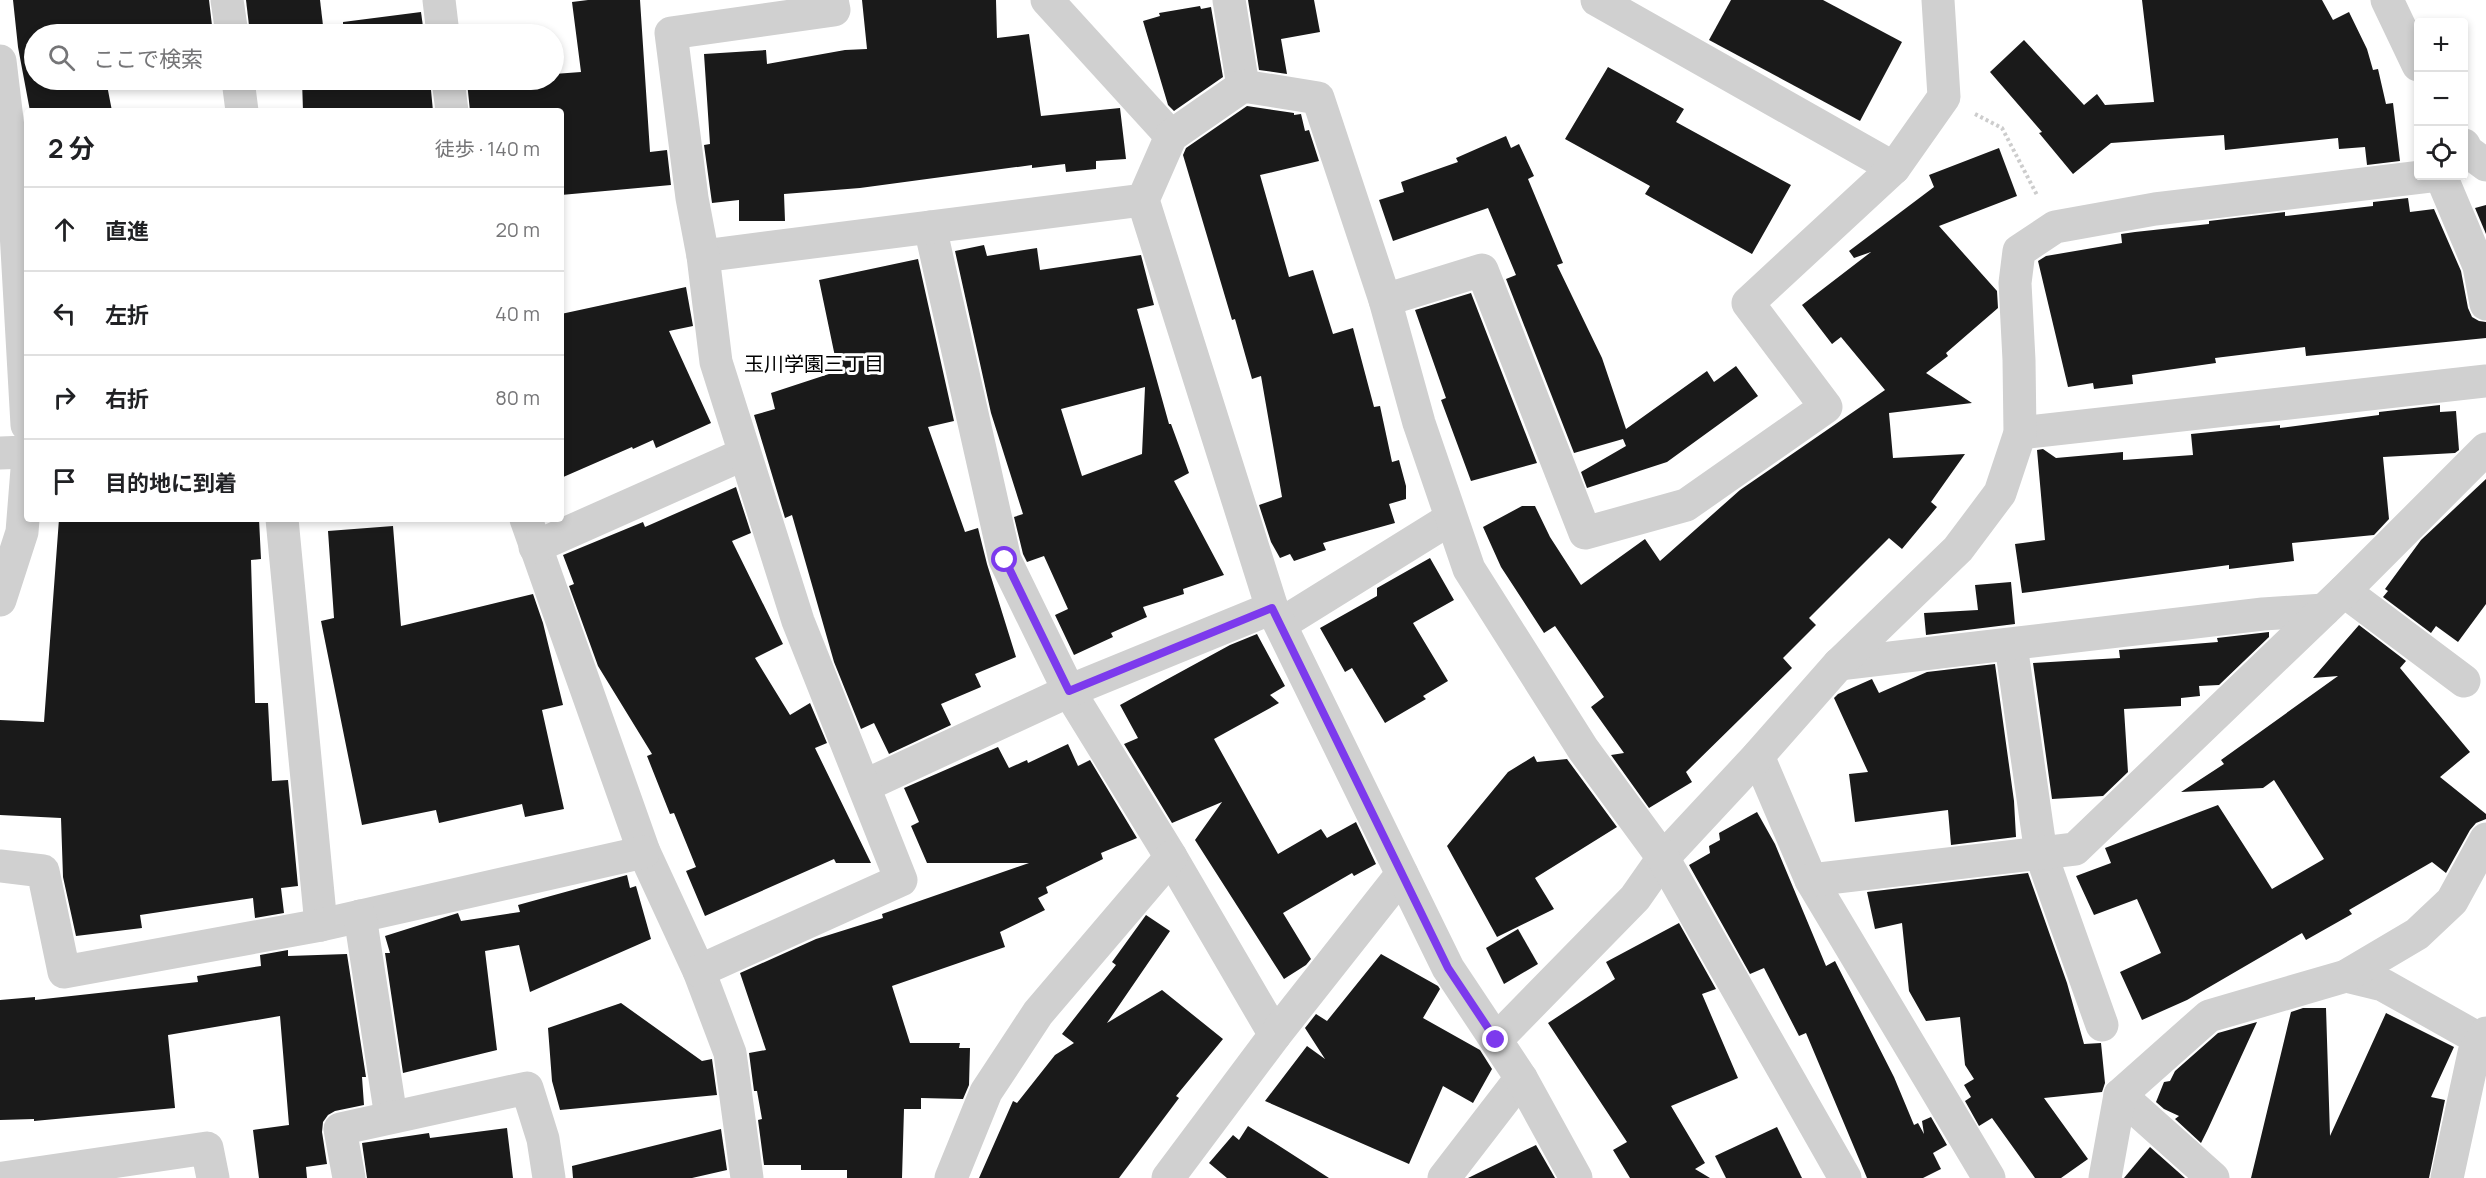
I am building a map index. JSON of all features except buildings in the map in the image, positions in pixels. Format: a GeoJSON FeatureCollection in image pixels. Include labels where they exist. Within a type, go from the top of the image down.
{"type":"FeatureCollection","features":[{"type":"Feature","properties":{"kind":"street"},"geometry":{"type":"LineString","coordinates":[[228,0],[231,24]]}},
{"type":"Feature","properties":{"kind":"street"},"geometry":{"type":"LineString","coordinates":[[440,0],[442,24]]}},
{"type":"Feature","properties":{"kind":"street"},"geometry":{"type":"LineString","coordinates":[[699,971],[901,880],[798,621],[716,362],[704,256],[692,198],[671,33],[834,10],[832,0]]}},
{"type":"Feature","properties":{"kind":"street"},"geometry":{"type":"LineString","coordinates":[[1047,0],[1171,136]]}},
{"type":"Feature","properties":{"kind":"street"},"geometry":{"type":"LineString","coordinates":[[1229,0],[1243,86]]}},
{"type":"Feature","properties":{"kind":"street"},"geometry":{"type":"LineString","coordinates":[[1597,0],[1894,168]]}},
{"type":"Feature","properties":{"kind":"street"},"geometry":{"type":"LineString","coordinates":[[1385,300],[1482,270],[1585,533],[1686,505],[1826,407],[1748,303],[1894,168],[1952,101],[1938,0]]}},
{"type":"Feature","properties":{"kind":"street"},"geometry":{"type":"LineString","coordinates":[[2387,0],[2414,57]]}},
{"type":"Feature","properties":{"kind":"street"},"geometry":{"type":"LineString","coordinates":[[0,61],[24,387]]}},
{"type":"Feature","properties":{"kind":"street"},"geometry":{"type":"LineString","coordinates":[[1575,1178],[1521,1078],[1448,968],[1276,616],[1143,200],[1171,136],[1243,86],[1318,98],[1385,300],[1419,423],[1469,569],[1583,749],[1663,858],[1845,1178]]}},
{"type":"Feature","properties":{"kind":"street"},"geometry":{"type":"LineString","coordinates":[[239,90],[242,108]]}},
{"type":"Feature","properties":{"kind":"street"},"geometry":{"type":"LineString","coordinates":[[449,90],[452,108]]}},
{"type":"Feature","properties":{"kind":"street"},"geometry":{"type":"LineString","coordinates":[[1496,1040],[1635,898],[1663,858],[1758,756],[1839,664],[1958,549],[2000,493],[2020,433],[2015,283],[2019,251],[2055,227],[2155,209],[2414,178]]}},
{"type":"Feature","properties":{"kind":"street"},"geometry":{"type":"LineString","coordinates":[[2443,180],[2479,266],[2486,304]]}},
{"type":"Feature","properties":{"kind":"street"},"geometry":{"type":"LineString","coordinates":[[704,256],[1143,200]]}},
{"type":"Feature","properties":{"kind":"street"},"geometry":{"type":"LineString","coordinates":[[930,227],[1005,560],[1069,691],[1171,857],[1275,1035]]}},
{"type":"Feature","properties":{"kind":"street"},"geometry":{"type":"LineString","coordinates":[[2020,433],[2486,381]]}},
{"type":"Feature","properties":{"kind":"street"},"geometry":{"type":"LineString","coordinates":[[1811,880],[2075,849],[2334,601],[2486,449]]}},
{"type":"Feature","properties":{"kind":"street"},"geometry":{"type":"LineString","coordinates":[[0,453],[24,452]]}},
{"type":"Feature","properties":{"kind":"street"},"geometry":{"type":"LineString","coordinates":[[564,520],[744,454]]}},
{"type":"Feature","properties":{"kind":"street"},"geometry":{"type":"LineString","coordinates":[[0,600],[22,532],[24,507]]}},
{"type":"Feature","properties":{"kind":"street"},"geometry":{"type":"LineString","coordinates":[[864,786],[1069,691],[1276,616],[1450,519]]}},
{"type":"Feature","properties":{"kind":"street"},"geometry":{"type":"LineString","coordinates":[[282,522],[321,925]]}},
{"type":"Feature","properties":{"kind":"street"},"geometry":{"type":"LineString","coordinates":[[560,522],[530,533],[644,852],[699,971],[730,1053],[747,1178]]}},
{"type":"Feature","properties":{"kind":"street"},"geometry":{"type":"LineString","coordinates":[[1839,664],[2263,614],[2334,601],[2464,681]]}},
{"type":"Feature","properties":{"kind":"street"},"geometry":{"type":"LineString","coordinates":[[2011,645],[2041,854],[2102,1024]]}},
{"type":"Feature","properties":{"kind":"street"},"geometry":{"type":"LineString","coordinates":[[1758,756],[1811,880],[1989,1178]]}},
{"type":"Feature","properties":{"kind":"street"},"geometry":{"type":"LineString","coordinates":[[2104,1178],[2120,1095],[2209,1016],[2346,976],[2417,934],[2452,900],[2486,839]]}},
{"type":"Feature","properties":{"kind":"street"},"geometry":{"type":"LineString","coordinates":[[0,866],[43,871],[64,972],[321,925],[644,852]]}},
{"type":"Feature","properties":{"kind":"street"},"geometry":{"type":"LineString","coordinates":[[951,1178],[986,1092],[1038,1013],[1171,857]]}},
{"type":"Feature","properties":{"kind":"street"},"geometry":{"type":"LineString","coordinates":[[1168,1178],[1275,1035],[1402,874]]}},
{"type":"Feature","properties":{"kind":"street"},"geometry":{"type":"LineString","coordinates":[[360,916],[391,1117]]}},
{"type":"Feature","properties":{"kind":"street"},"geometry":{"type":"LineString","coordinates":[[2346,976],[2382,985],[2483,1036],[2472,1063],[2447,1178]]}},
{"type":"Feature","properties":{"kind":"street"},"geometry":{"type":"LineString","coordinates":[[1444,1178],[1521,1078]]}},
{"type":"Feature","properties":{"kind":"street"},"geometry":{"type":"LineString","coordinates":[[349,1178],[340,1129],[527,1088],[543,1139],[549,1178]]}},
{"type":"Feature","properties":{"kind":"street"},"geometry":{"type":"LineString","coordinates":[[2120,1095],[2213,1178]]}},
{"type":"Feature","properties":{"kind":"street"},"geometry":{"type":"LineString","coordinates":[[3,1178],[207,1149],[213,1178]]}},
{"type":"Feature","properties":{"kind":"path"},"geometry":{"type":"LineString","coordinates":[[1952,101],[2002,128],[2032,187]]}},
{"type":"Feature","properties":{"kind":"district","name":"玉川学園三丁目"},"geometry":{"type":"Point","coordinates":[814,364]}},
{"type":"Feature","properties":{"kind":"route"},"geometry":{"type":"LineString","coordinates":[[1005,560],[1069,691],[1272,608],[1448,968],[1496,1040]]}}]}
